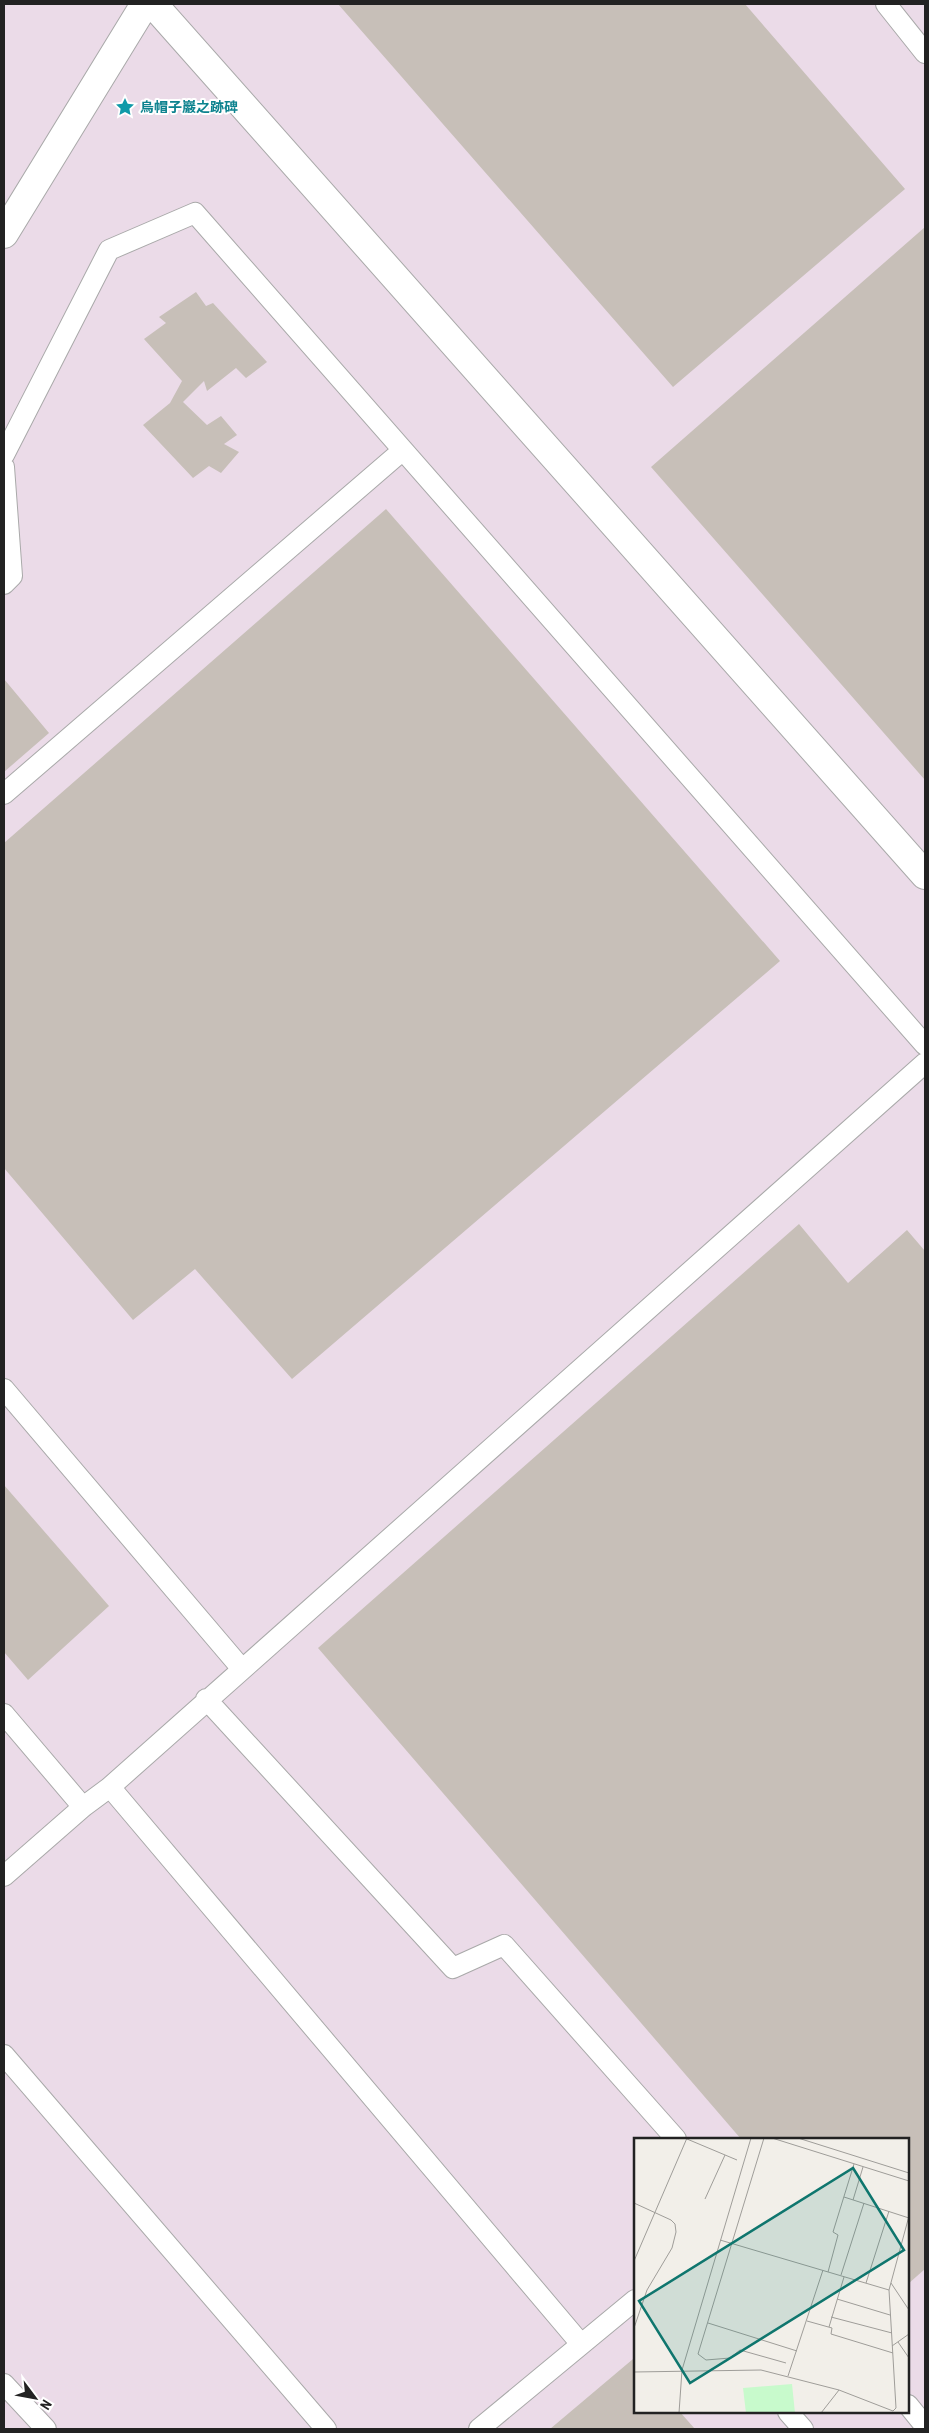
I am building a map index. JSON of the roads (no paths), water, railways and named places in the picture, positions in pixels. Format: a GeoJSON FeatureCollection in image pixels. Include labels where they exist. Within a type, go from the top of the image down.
{"type":"FeatureCollection","features":[{"type":"Feature","properties":{"kind":"street"},"geometry":{"type":"LineString","coordinates":[[4,234],[145,4]]}},
{"type":"Feature","properties":{"kind":"street"},"geometry":{"type":"LineString","coordinates":[[153,4],[925,874]]}},
{"type":"Feature","properties":{"kind":"lane"},"geometry":{"type":"LineString","coordinates":[[886,4],[925,54]]}},
{"type":"Feature","properties":{"kind":"lane"},"geometry":{"type":"LineString","coordinates":[[4,455],[109,250],[195,213],[925,1046]]}},
{"type":"Feature","properties":{"kind":"lane"},"geometry":{"type":"LineString","coordinates":[[4,794],[403,450]]}},
{"type":"Feature","properties":{"kind":"lane"},"geometry":{"type":"LineString","coordinates":[[4,467],[12,576],[4,584]]}},
{"type":"Feature","properties":{"kind":"lane"},"geometry":{"type":"LineString","coordinates":[[4,1876],[83,1807],[110,1787],[206,1699],[925,1063]]}},
{"type":"Feature","properties":{"kind":"lane"},"geometry":{"type":"LineString","coordinates":[[4,1388],[242,1669]]}},
{"type":"Feature","properties":{"kind":"lane"},"geometry":{"type":"LineString","coordinates":[[206,1699],[453,1968],[504,1945],[675,2138]]}},
{"type":"Feature","properties":{"kind":"lane"},"geometry":{"type":"LineString","coordinates":[[4,1714],[83,1807]]}},
{"type":"Feature","properties":{"kind":"lane"},"geometry":{"type":"LineString","coordinates":[[110,1787],[581,2344]]}},
{"type":"Feature","properties":{"kind":"lane"},"geometry":{"type":"LineString","coordinates":[[4,2055],[326,2429]]}},
{"type":"Feature","properties":{"kind":"lane"},"geometry":{"type":"LineString","coordinates":[[479,2429],[634,2301]]}},
{"type":"Feature","properties":{"kind":"lane"},"geometry":{"type":"LineString","coordinates":[[4,2384],[46,2429]]}},
{"type":"Feature","properties":{"kind":"lane"},"geometry":{"type":"LineString","coordinates":[[909,2406],[925,2426]]}},
{"type":"Feature","properties":{"kind":"lane"},"geometry":{"type":"LineString","coordinates":[[789,2413],[803,2429]]}},
{"type":"Feature","properties":{"kind":"place","name":"烏帽子巖之跡碑"},"geometry":{"type":"Point","coordinates":[125,107]}}]}
